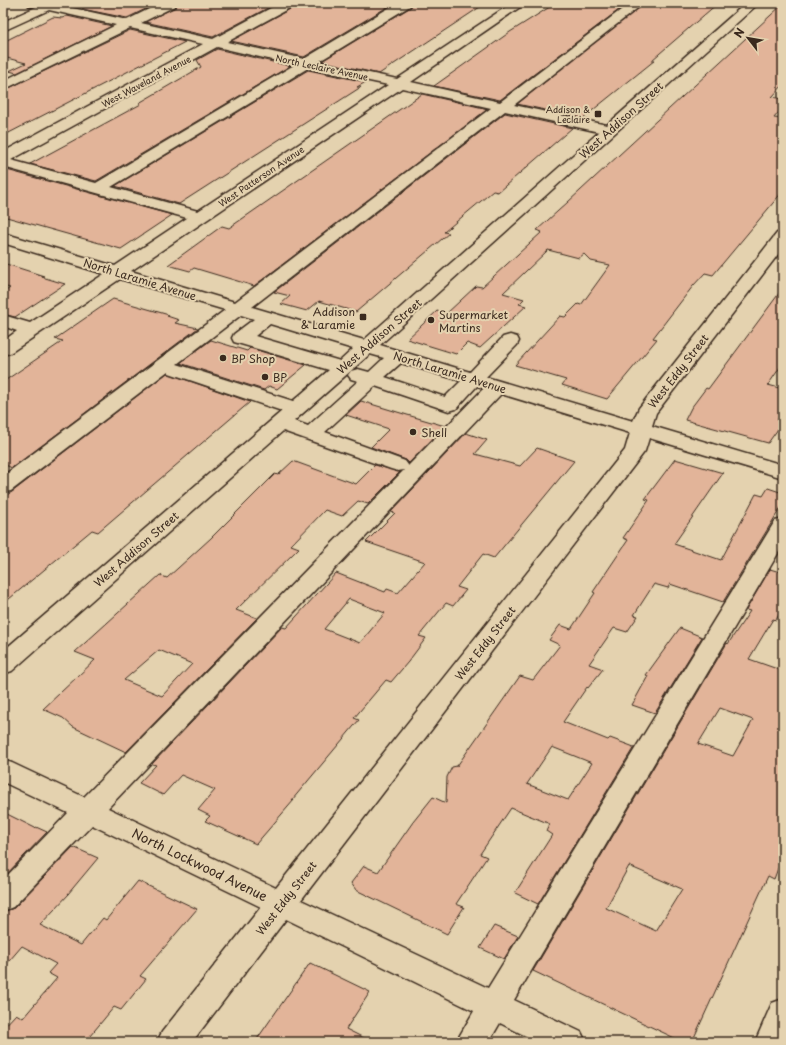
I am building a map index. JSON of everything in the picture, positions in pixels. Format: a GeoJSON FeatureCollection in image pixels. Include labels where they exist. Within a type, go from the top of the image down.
{"type":"FeatureCollection","features":[{"type":"Feature","properties":{"kind":"street","name":"North Leclaire Avenue"},"geometry":{"type":"LineString","coordinates":[[33,3],[52,5],[128,24],[610,130]]}},
{"type":"Feature","properties":{"kind":"street"},"geometry":{"type":"LineString","coordinates":[[3,86],[171,3]]}},
{"type":"Feature","properties":{"kind":"street","name":"West Waveland Avenue"},"geometry":{"type":"LineString","coordinates":[[3,158],[289,3]]}},
{"type":"Feature","properties":{"kind":"street"},"geometry":{"type":"LineString","coordinates":[[97,189],[406,3]]}},
{"type":"Feature","properties":{"kind":"street","name":"West Patterson Avenue"},"geometry":{"type":"LineString","coordinates":[[3,349],[520,3]]}},
{"type":"Feature","properties":{"kind":"street"},"geometry":{"type":"LineString","coordinates":[[3,486],[239,308],[638,3]]}},
{"type":"Feature","properties":{"kind":"street","name":"West Addison Street"},"geometry":{"type":"LineString","coordinates":[[3,665],[367,347],[753,3]]}},
{"type":"Feature","properties":{"kind":"street"},"geometry":{"type":"LineString","coordinates":[[3,27],[52,5]]}},
{"type":"Feature","properties":{"kind":"street"},"geometry":{"type":"LineString","coordinates":[[3,162],[200,217]]}},
{"type":"Feature","properties":{"kind":"street","name":"West Eddy Street"},"geometry":{"type":"LineString","coordinates":[[173,1042],[635,451],[646,412],[783,237]]}},
{"type":"Feature","properties":{"kind":"street","name":"North Laramie Avenue"},"geometry":{"type":"LineString","coordinates":[[3,238],[783,472]]}},
{"type":"Feature","properties":{"kind":"street"},"geometry":{"type":"LineString","coordinates":[[268,317],[241,338],[342,369],[449,405],[486,383]]}},
{"type":"Feature","properties":{"kind":"street"},"geometry":{"type":"LineString","coordinates":[[3,320],[32,330]]}},
{"type":"Feature","properties":{"kind":"street"},"geometry":{"type":"LineString","coordinates":[[3,899],[88,811],[486,383],[510,341]]}},
{"type":"Feature","properties":{"kind":"street"},"geometry":{"type":"LineString","coordinates":[[310,434],[398,356]]}},
{"type":"Feature","properties":{"kind":"street"},"geometry":{"type":"LineString","coordinates":[[176,369],[296,409]]}},
{"type":"Feature","properties":{"kind":"street"},"geometry":{"type":"LineString","coordinates":[[280,423],[398,464]]}},
{"type":"Feature","properties":{"kind":"street"},"geometry":{"type":"LineString","coordinates":[[472,1042],[783,526]]}},
{"type":"Feature","properties":{"kind":"street","name":"North Lockwood Avenue"},"geometry":{"type":"LineString","coordinates":[[3,770],[570,1042]]}},
{"type":"Feature","properties":{"kind":"street"},"geometry":{"type":"LineString","coordinates":[[770,1042],[783,1013]]}},
{"type":"Feature","properties":{"kind":"building"},"geometry":{"type":"Polygon","coordinates":[[[94,3],[158,3],[127,18],[82,9],[94,3]]]}},
{"type":"Feature","properties":{"kind":"building"},"geometry":{"type":"Polygon","coordinates":[[[178,3],[277,3],[213,37],[145,22],[176,7],[178,3]]]}},
{"type":"Feature","properties":{"kind":"building"},"geometry":{"type":"Polygon","coordinates":[[[296,3],[394,3],[304,57],[231,41],[294,7],[296,3]]]}},
{"type":"Feature","properties":{"kind":"building"},"geometry":{"type":"Polygon","coordinates":[[[413,3],[486,3],[379,74],[322,61],[411,7],[413,3]]]}},
{"type":"Feature","properties":{"kind":"building"},"geometry":{"type":"Polygon","coordinates":[[[556,3],[628,3],[500,100],[434,86],[510,32],[556,3]]]}},
{"type":"Feature","properties":{"kind":"building"},"geometry":{"type":"Polygon","coordinates":[[[645,3],[718,3],[652,60],[655,60],[583,118],[517,104],[645,3]]]}},
{"type":"Feature","properties":{"kind":"building"},"geometry":{"type":"Polygon","coordinates":[[[783,4],[783,85],[772,97],[783,99],[783,107],[774,118],[783,119],[783,191],[713,275],[705,273],[693,286],[653,338],[657,339],[607,399],[562,385],[566,380],[515,365],[560,316],[565,317],[578,304],[581,305],[610,265],[591,261],[584,254],[579,258],[548,250],[503,293],[524,299],[519,304],[526,306],[480,348],[467,343],[456,354],[407,339],[437,311],[446,314],[476,286],[482,287],[542,232],[537,230],[783,4]]]}},
{"type":"Feature","properties":{"kind":"building"},"geometry":{"type":"Polygon","coordinates":[[[67,16],[112,26],[17,73],[9,71],[26,63],[3,57],[3,42],[53,17],[62,18],[67,16]]]}},
{"type":"Feature","properties":{"kind":"building"},"geometry":{"type":"Polygon","coordinates":[[[130,30],[185,42],[3,136],[3,91],[130,30]]]}},
{"type":"Feature","properties":{"kind":"building"},"geometry":{"type":"Polygon","coordinates":[[[217,49],[290,66],[96,181],[30,164],[141,104],[139,103],[201,67],[197,60],[217,49]]]}},
{"type":"Feature","properties":{"kind":"building"},"geometry":{"type":"Polygon","coordinates":[[[308,70],[366,82],[357,87],[361,87],[179,204],[115,186],[308,70]]]}},
{"type":"Feature","properties":{"kind":"building"},"geometry":{"type":"Polygon","coordinates":[[[422,94],[488,109],[254,286],[194,268],[190,271],[168,265],[222,226],[229,228],[422,94]]]}},
{"type":"Feature","properties":{"kind":"building"},"geometry":{"type":"Polygon","coordinates":[[[505,113],[572,128],[498,192],[493,191],[444,232],[449,233],[356,312],[319,301],[307,311],[281,304],[290,296],[274,292],[505,113]]]}},
{"type":"Feature","properties":{"kind":"building"},"geometry":{"type":"Polygon","coordinates":[[[3,169],[172,215],[121,249],[3,216],[3,169]]]}},
{"type":"Feature","properties":{"kind":"building"},"geometry":{"type":"Polygon","coordinates":[[[3,263],[65,284],[15,317],[3,314],[3,293],[10,288],[3,286],[3,263]]]}},
{"type":"Feature","properties":{"kind":"building"},"geometry":{"type":"Polygon","coordinates":[[[783,288],[783,363],[768,385],[783,389],[783,409],[777,421],[783,422],[768,443],[685,420],[691,408],[706,388],[708,389],[783,288]]]}},
{"type":"Feature","properties":{"kind":"building"},"geometry":{"type":"Polygon","coordinates":[[[113,299],[169,315],[167,316],[179,320],[175,323],[198,328],[12,468],[3,464],[3,382],[63,341],[55,339],[113,299]]]}},
{"type":"Feature","properties":{"kind":"building","name":"BP"},"geometry":{"type":"Polygon","coordinates":[[[211,340],[247,351],[250,348],[306,365],[277,389],[269,386],[264,390],[180,363],[211,340]]]}},
{"type":"Feature","properties":{"kind":"building"},"geometry":{"type":"Polygon","coordinates":[[[167,373],[250,402],[98,532],[92,530],[3,604],[3,497],[12,492],[167,373]]]}},
{"type":"Feature","properties":{"kind":"building"},"geometry":{"type":"Polygon","coordinates":[[[361,401],[445,426],[409,463],[406,460],[371,447],[389,429],[346,415],[361,401]]]}},
{"type":"Feature","properties":{"kind":"building"},"geometry":{"type":"Polygon","coordinates":[[[466,433],[487,440],[475,454],[520,466],[537,448],[574,461],[494,558],[483,554],[457,587],[466,590],[453,606],[446,603],[419,636],[426,638],[408,662],[391,682],[386,680],[354,718],[359,720],[256,844],[205,821],[210,816],[198,810],[215,790],[181,775],[163,795],[139,783],[156,765],[152,764],[282,627],[286,628],[336,573],[385,592],[387,589],[398,593],[425,562],[366,542],[395,513],[391,512],[466,433]],[[349,599],[324,629],[360,643],[385,613],[349,599]]]}},
{"type":"Feature","properties":{"kind":"building"},"geometry":{"type":"Polygon","coordinates":[[[675,459],[723,473],[674,544],[721,560],[756,494],[763,496],[768,488],[783,493],[783,504],[723,602],[670,584],[668,588],[654,584],[634,615],[638,616],[627,632],[614,628],[589,664],[603,669],[588,688],[587,687],[563,722],[608,740],[610,738],[634,747],[538,904],[515,893],[552,835],[546,831],[550,824],[511,808],[480,854],[487,857],[456,904],[464,907],[447,934],[356,890],[351,883],[364,866],[378,872],[413,822],[433,797],[446,803],[447,777],[452,767],[457,766],[520,676],[533,680],[560,645],[549,640],[560,625],[571,629],[595,593],[593,592],[628,540],[623,538],[649,500],[645,499],[675,459]],[[552,747],[527,784],[568,800],[592,763],[552,747]]]}},
{"type":"Feature","properties":{"kind":"building"},"geometry":{"type":"Polygon","coordinates":[[[293,461],[356,484],[375,465],[400,472],[368,504],[358,501],[342,516],[325,510],[291,545],[299,548],[236,610],[257,618],[126,752],[73,727],[63,718],[43,709],[95,660],[75,652],[160,575],[167,578],[211,538],[275,474],[278,475],[293,461]],[[159,650],[124,680],[162,696],[192,664],[159,650]]]}},
{"type":"Feature","properties":{"kind":"building"},"geometry":{"type":"Polygon","coordinates":[[[770,569],[783,573],[783,607],[776,620],[773,619],[749,659],[783,671],[783,855],[774,879],[768,876],[692,1042],[683,1042],[533,971],[727,643],[728,644],[750,611],[746,610],[770,569]],[[720,708],[698,744],[733,756],[753,720],[720,708]],[[629,866],[606,908],[656,931],[682,889],[629,866]]]}},
{"type":"Feature","properties":{"kind":"building"},"geometry":{"type":"Polygon","coordinates":[[[680,628],[702,637],[655,713],[632,705],[648,676],[646,675],[680,628]]]}},
{"type":"Feature","properties":{"kind":"building"},"geometry":{"type":"Polygon","coordinates":[[[3,812],[35,828],[36,827],[47,832],[3,878],[3,812]]]}},
{"type":"Feature","properties":{"kind":"building"},"geometry":{"type":"Polygon","coordinates":[[[73,847],[98,858],[69,894],[40,925],[81,945],[103,918],[106,920],[138,881],[197,909],[140,976],[146,979],[121,1010],[114,1007],[85,1042],[3,1042],[3,1028],[16,1014],[23,1018],[57,978],[48,973],[56,964],[22,946],[3,968],[3,912],[14,908],[73,847]]]}},
{"type":"Feature","properties":{"kind":"building"},"geometry":{"type":"Polygon","coordinates":[[[494,926],[518,936],[504,959],[480,948],[494,926]]]}},
{"type":"Feature","properties":{"kind":"building"},"geometry":{"type":"Polygon","coordinates":[[[310,963],[370,992],[346,1029],[372,1042],[255,1042],[310,963]]]}},
{"type":"Feature","properties":{"kind":"place","name":"Addison & Leclaire"},"geometry":{"type":"Point","coordinates":[598,114]}},
{"type":"Feature","properties":{"kind":"place","name":"Addison & Laramie"},"geometry":{"type":"Point","coordinates":[363,317]}},
{"type":"Feature","properties":{"kind":"place","name":"Supermarket Martins"},"geometry":{"type":"Point","coordinates":[431,320]}},
{"type":"Feature","properties":{"kind":"place","name":"BP Shop"},"geometry":{"type":"Point","coordinates":[223,358]}},
{"type":"Feature","properties":{"kind":"place","name":"BP"},"geometry":{"type":"Point","coordinates":[265,377]}},
{"type":"Feature","properties":{"kind":"place","name":"Shell"},"geometry":{"type":"Point","coordinates":[413,432]}}]}
